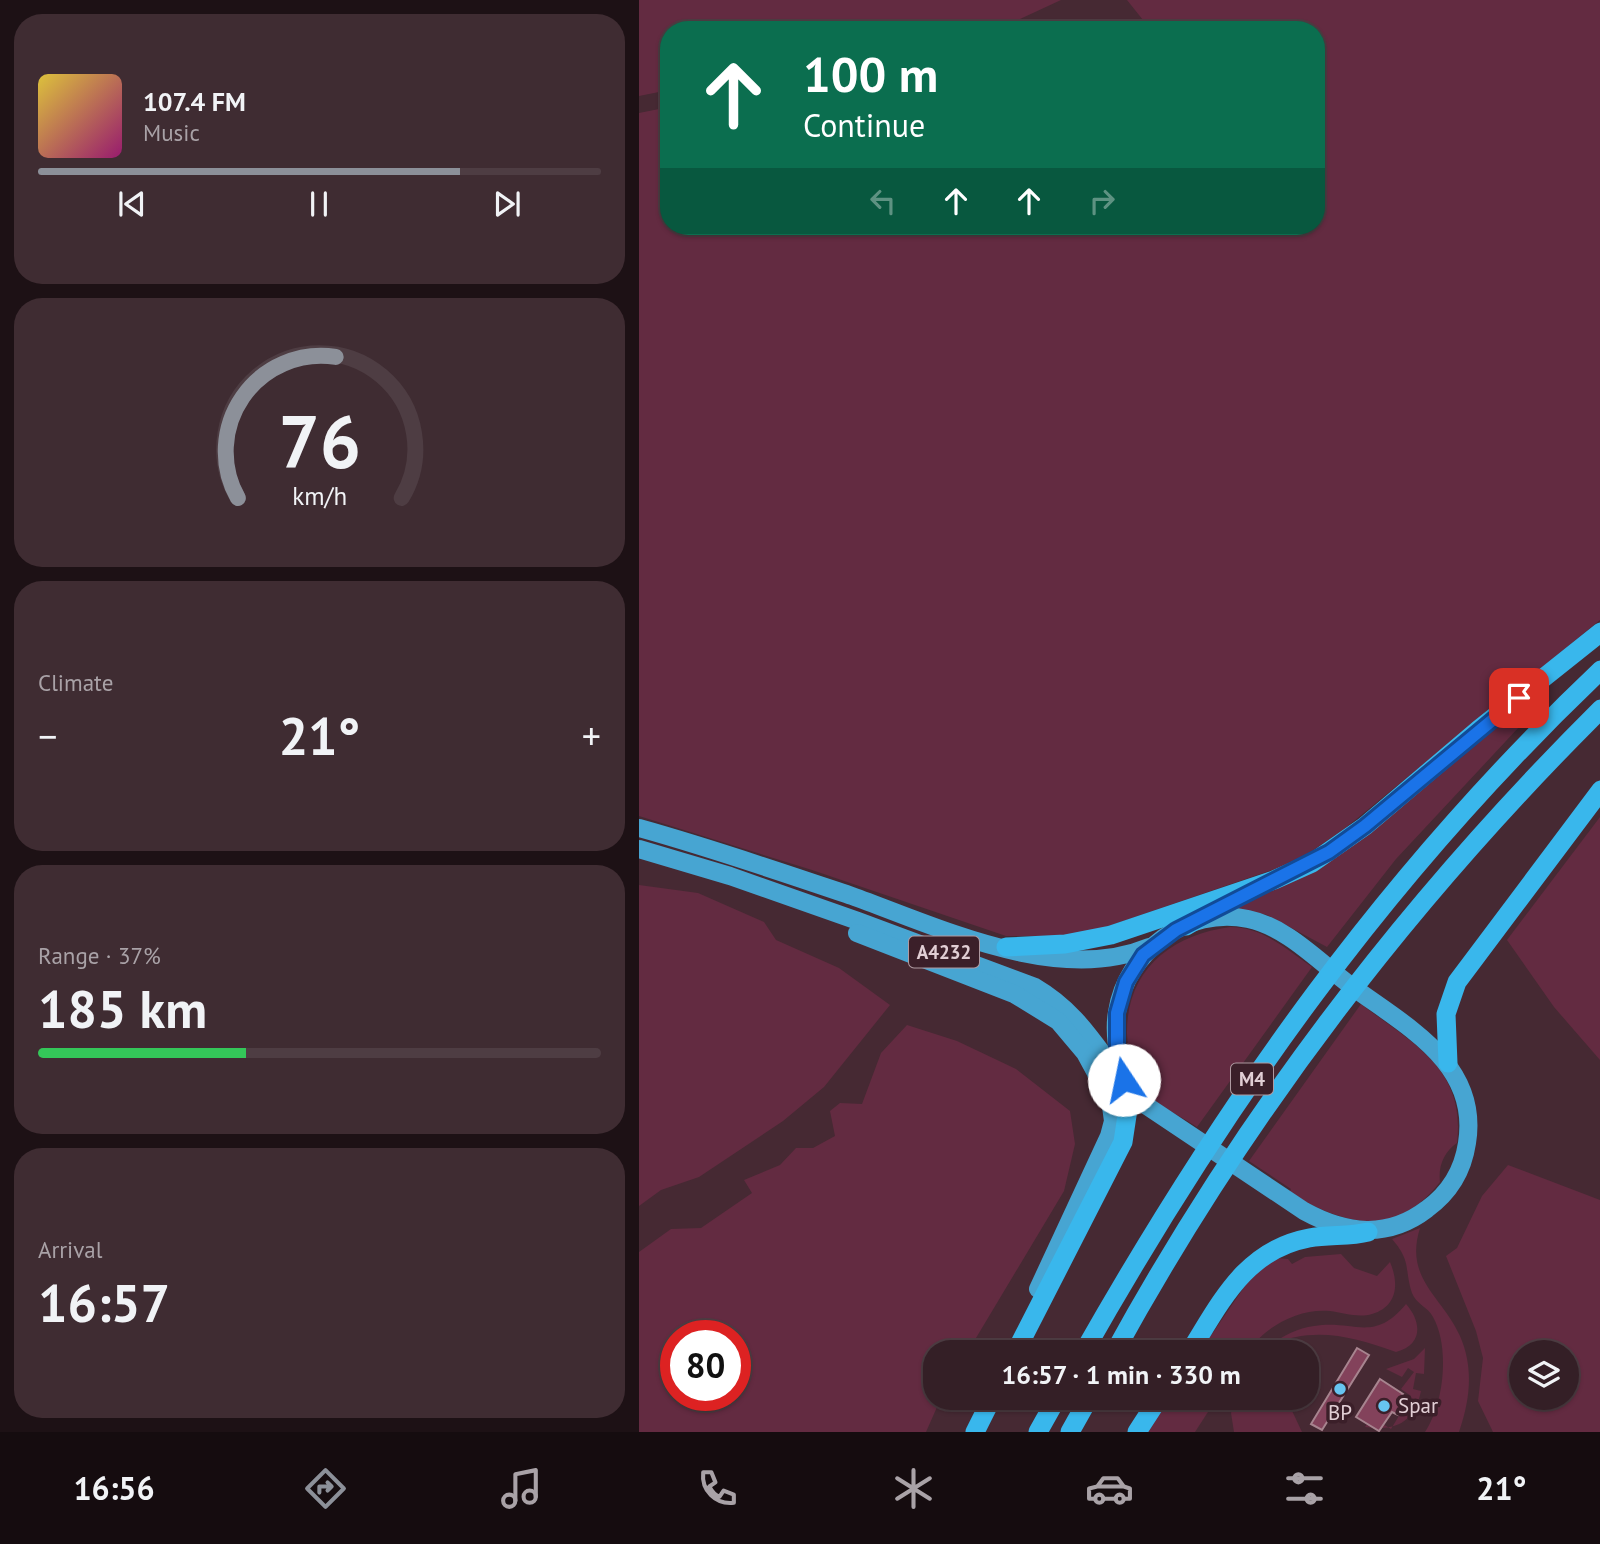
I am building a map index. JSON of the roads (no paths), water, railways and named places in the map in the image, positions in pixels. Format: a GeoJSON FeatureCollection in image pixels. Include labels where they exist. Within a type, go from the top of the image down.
{"type":"FeatureCollection","features":[{"type":"Feature","properties":{"kind":"highway"},"geometry":{"type":"LineString","coordinates":[[1022,1340],[1123,1142],[1128,1109],[1116,1033],[1120,999],[1133,969],[1153,945],[1274,880],[1312,863],[1365,826],[1600,632]]}},
{"type":"Feature","properties":{"kind":"highway","name":"M4"},"geometry":{"type":"LineString","coordinates":[[1091,1340],[1227,1115],[1324,980],[1451,826],[1600,670]]}},
{"type":"Feature","properties":{"kind":"highway","name":"M4"},"geometry":{"type":"LineString","coordinates":[[1122,1340],[1220,1178],[1346,997],[1453,865],[1600,709]]}},
{"type":"Feature","properties":{"kind":"highway"},"geometry":{"type":"LineString","coordinates":[[1448,1063],[1446,1014],[1457,982],[1600,790]]}},
{"type":"Feature","properties":{"kind":"highway","name":"A4232"},"geometry":{"type":"LineString","coordinates":[[639,828],[723,852],[961,936],[1032,955],[1098,959],[1122,957],[1153,945]]}},
{"type":"Feature","properties":{"kind":"highway","name":"A4232"},"geometry":{"type":"LineString","coordinates":[[639,849],[729,876],[1036,987],[1072,1013],[1124,1080]]}},
{"type":"Feature","properties":{"kind":"highway"},"geometry":{"type":"LineString","coordinates":[[729,876],[783,902],[1031,1002],[1058,1020],[1085,1053],[1110,1100],[1113,1121],[1109,1136],[1015,1340]]}},
{"type":"Feature","properties":{"kind":"highway"},"geometry":{"type":"LineString","coordinates":[[1006,947],[1065,944],[1100,938],[1274,880]]}},
{"type":"Feature","properties":{"kind":"highway"},"geometry":{"type":"LineString","coordinates":[[1186,926],[1215,918],[1237,918],[1259,922],[1282,933],[1412,1032],[1448,1063],[1461,1084],[1469,1108],[1469,1126],[1462,1163],[1444,1194],[1422,1213],[1401,1225],[1293,1242],[1257,1259],[1231,1286],[1197,1340]]}},
{"type":"Feature","properties":{"kind":"highway"},"geometry":{"type":"LineString","coordinates":[[1124,1080],[1150,1109],[1285,1199],[1330,1224],[1368,1232]]}},
{"type":"Feature","properties":{"kind":"highway"},"geometry":{"type":"LineString","coordinates":[[1039,1432],[1051,1410]]}},
{"type":"Feature","properties":{"kind":"highway"},"geometry":{"type":"LineString","coordinates":[[1070,1432],[1082,1410]]}},
{"type":"Feature","properties":{"kind":"highway"},"geometry":{"type":"LineString","coordinates":[[1137,1432],[1151,1410]]}},
{"type":"Feature","properties":{"kind":"place","name":"BP"},"geometry":{"type":"Point","coordinates":[1340,1389]}},
{"type":"Feature","properties":{"kind":"place","name":"Spar"},"geometry":{"type":"Point","coordinates":[1384,1406]}}]}
